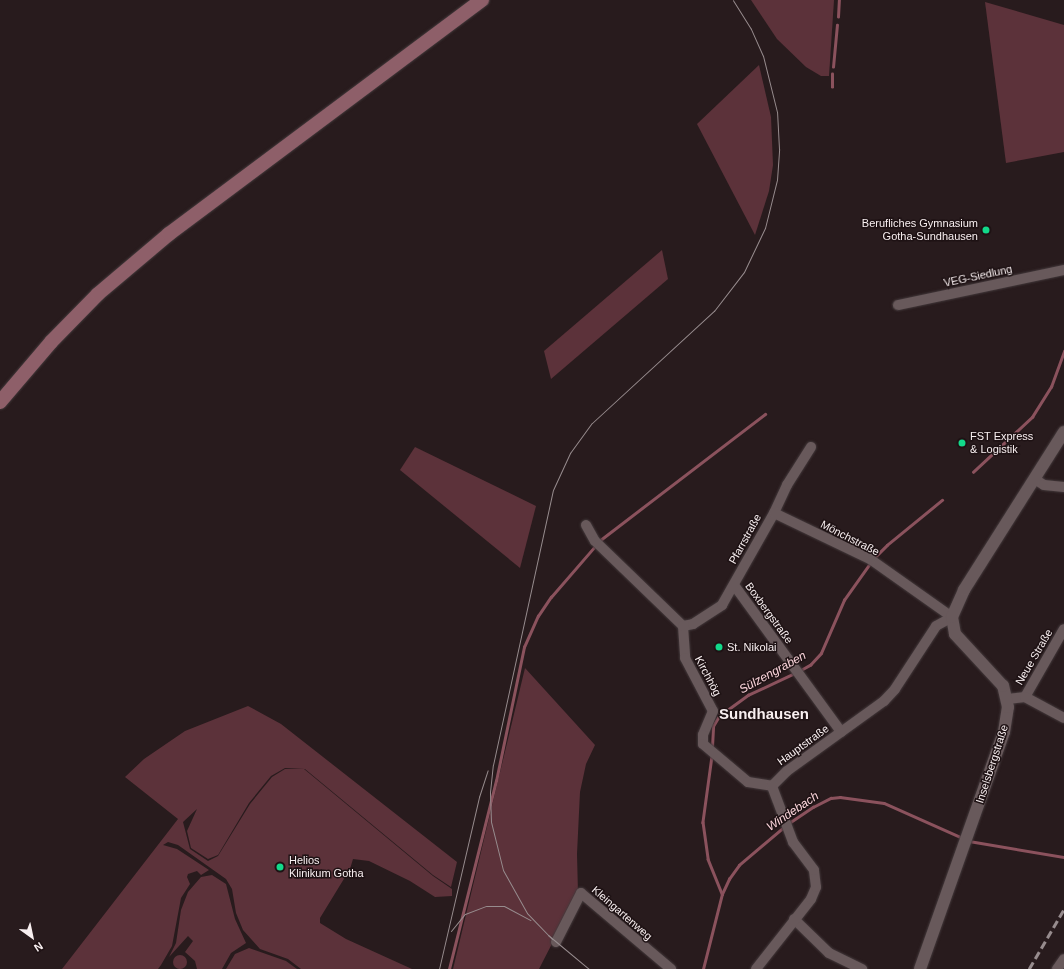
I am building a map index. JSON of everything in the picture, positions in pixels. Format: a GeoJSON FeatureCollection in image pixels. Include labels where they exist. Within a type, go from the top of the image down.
{"type":"FeatureCollection","features":[{"type":"Feature","properties":{"kind":"main road"},"geometry":{"type":"LineString","coordinates":[[0,402],[51,342],[98,294],[169,234],[482,0]]}},
{"type":"Feature","properties":{"kind":"street","name":"VEG-Siedlung"},"geometry":{"type":"LineString","coordinates":[[898,305],[1064,270]]}},
{"type":"Feature","properties":{"kind":"street"},"geometry":{"type":"LineString","coordinates":[[1064,432],[1036,480],[964,590],[952,617],[956,634],[999,681],[1008,699],[1025,697],[1064,718]]}},
{"type":"Feature","properties":{"kind":"street","name":"Pfarrstraße"},"geometry":{"type":"LineString","coordinates":[[683,626],[693,624],[718,609],[734,585],[774,513],[787,485],[811,446]]}},
{"type":"Feature","properties":{"kind":"street"},"geometry":{"type":"LineString","coordinates":[[1036,480],[1044,485],[1064,487]]}},
{"type":"Feature","properties":{"kind":"street","name":"Mönchstraße"},"geometry":{"type":"LineString","coordinates":[[774,513],[871,561],[952,617]]}},
{"type":"Feature","properties":{"kind":"street"},"geometry":{"type":"LineString","coordinates":[[586,525],[598,545],[683,626]]}},
{"type":"Feature","properties":{"kind":"street","name":"Boxbergstraße"},"geometry":{"type":"LineString","coordinates":[[734,585],[841,732]]}},
{"type":"Feature","properties":{"kind":"street","name":"Hauptstraße"},"geometry":{"type":"LineString","coordinates":[[772,786],[787,771],[884,701],[895,689],[936,626],[952,617]]}},
{"type":"Feature","properties":{"kind":"street","name":"Kirchhög"},"geometry":{"type":"LineString","coordinates":[[683,626],[685,658],[713,712],[703,735],[703,744],[748,782],[772,786]]}},
{"type":"Feature","properties":{"kind":"street","name":"Neue Straße"},"geometry":{"type":"LineString","coordinates":[[1025,697],[1064,629]]}},
{"type":"Feature","properties":{"kind":"street","name":"Inselsbergstraße"},"geometry":{"type":"LineString","coordinates":[[920,969],[1004,732],[1008,699]]}},
{"type":"Feature","properties":{"kind":"street"},"geometry":{"type":"LineString","coordinates":[[756,969],[811,899],[816,887],[816,876],[811,864],[794,842],[772,786]]}},
{"type":"Feature","properties":{"kind":"street","name":"Kleingartenweg"},"geometry":{"type":"LineString","coordinates":[[556,942],[581,893],[671,969]]}},
{"type":"Feature","properties":{"kind":"street"},"geometry":{"type":"LineString","coordinates":[[794,919],[829,953],[862,969]]}},
{"type":"Feature","properties":{"kind":"street"},"geometry":{"type":"LineString","coordinates":[[1057,969],[1064,959]]}},
{"type":"Feature","properties":{"kind":"shaded area"},"geometry":{"type":"Polygon","coordinates":[[[751,0],[834,0],[829,76],[821,76],[806,67],[777,39],[751,0]]]}},
{"type":"Feature","properties":{"kind":"shaded area"},"geometry":{"type":"Polygon","coordinates":[[[985,2],[1064,25],[1064,152],[1006,163],[985,2]]]}},
{"type":"Feature","properties":{"kind":"shaded area"},"geometry":{"type":"Polygon","coordinates":[[[759,65],[771,117],[773,165],[769,191],[755,235],[697,124],[759,65]]]}},
{"type":"Feature","properties":{"kind":"shaded area"},"geometry":{"type":"Polygon","coordinates":[[[662,250],[668,279],[551,379],[544,351],[662,250]]]}},
{"type":"Feature","properties":{"kind":"shaded area"},"geometry":{"type":"Polygon","coordinates":[[[415,447],[536,506],[520,568],[400,470],[415,447]]]}},
{"type":"Feature","properties":{"kind":"shaded area"},"geometry":{"type":"Polygon","coordinates":[[[525,668],[595,745],[586,764],[580,792],[577,854],[578,893],[539,969],[453,969],[525,668]]]}},
{"type":"Feature","properties":{"kind":"shaded area","name":"Helios Klinikum Gotha"},"geometry":{"type":"Polygon","coordinates":[[[248,706],[281,724],[457,862],[451,887],[433,875],[305,769],[285,768],[271,776],[249,803],[218,855],[208,859],[191,848],[187,831],[197,809],[183,822],[190,849],[208,861],[218,856],[250,804],[272,777],[285,769],[304,769],[433,876],[452,889],[452,896],[435,897],[410,881],[369,861],[353,859],[350,869],[320,918],[320,923],[346,939],[412,969],[301,969],[288,959],[260,949],[243,930],[236,913],[232,889],[226,879],[178,845],[168,842],[163,845],[177,849],[209,870],[201,875],[197,871],[188,874],[187,877],[190,884],[181,898],[172,946],[158,969],[62,969],[178,819],[125,777],[144,759],[185,731],[248,706]]]}},
{"type":"Feature","properties":{"kind":"shaded area"},"geometry":{"type":"Polygon","coordinates":[[[212,875],[226,884],[235,919],[246,943],[231,953],[222,969],[197,969],[195,961],[185,952],[193,941],[188,936],[169,957],[176,943],[181,910],[188,892],[201,877],[212,875]]]}},
{"type":"Feature","properties":{"kind":"shaded area"},"geometry":{"type":"Polygon","coordinates":[[[249,948],[286,961],[297,969],[226,969],[235,954],[249,948]]]}},
{"type":"Feature","properties":{"kind":"shaded area"},"geometry":{"type":"Polygon","coordinates":[[[177,955],[183,955],[187,959],[187,965],[183,969],[177,969],[173,965],[173,959],[177,955]]]}},
{"type":"Feature","properties":{"kind":"waterway"},"geometry":{"type":"LineString","coordinates":[[838,17],[839,0]]}},
{"type":"Feature","properties":{"kind":"waterway"},"geometry":{"type":"LineString","coordinates":[[833,67],[837,25]]}},
{"type":"Feature","properties":{"kind":"waterway"},"geometry":{"type":"LineString","coordinates":[[832,74],[832,87]]}},
{"type":"Feature","properties":{"kind":"waterway","name":"Sülzengraben"},"geometry":{"type":"LineString","coordinates":[[973,472],[1032,417],[1051,387],[1064,351]]}},
{"type":"Feature","properties":{"kind":"waterway"},"geometry":{"type":"LineString","coordinates":[[599,541],[765,414]]}},
{"type":"Feature","properties":{"kind":"waterway","name":"Sülzengraben"},"geometry":{"type":"LineString","coordinates":[[874,558],[887,545],[942,500]]}},
{"type":"Feature","properties":{"kind":"waterway"},"geometry":{"type":"LineString","coordinates":[[449,969],[496,781],[524,647],[538,616],[551,597],[596,545]]}},
{"type":"Feature","properties":{"kind":"waterway","name":"Sülzengraben"},"geometry":{"type":"LineString","coordinates":[[799,671],[810,665],[821,653],[844,600],[871,562]]}},
{"type":"Feature","properties":{"kind":"waterway","name":"Sülzengraben"},"geometry":{"type":"LineString","coordinates":[[712,747],[713,726],[719,716],[748,695],[795,673]]}},
{"type":"Feature","properties":{"kind":"waterway","name":"Sülzengraben"},"geometry":{"type":"LineString","coordinates":[[712,756],[703,822],[708,859],[722,894]]}},
{"type":"Feature","properties":{"kind":"waterway","name":"Windebach"},"geometry":{"type":"LineString","coordinates":[[789,823],[813,807],[831,798],[840,797],[884,803],[963,838]]}},
{"type":"Feature","properties":{"kind":"waterway","name":"Windebach"},"geometry":{"type":"LineString","coordinates":[[703,969],[722,894],[729,879],[739,865],[785,826]]}},
{"type":"Feature","properties":{"kind":"waterway","name":"Windebach"},"geometry":{"type":"LineString","coordinates":[[969,841],[1064,857]]}},
{"type":"Feature","properties":{"kind":"tram line"},"geometry":{"type":"LineString","coordinates":[[552,939],[527,913],[503,870],[491,822],[490,792],[493,765],[553,490],[570,453],[592,423],[714,311],[744,272],[765,228],[777,180],[779,149],[777,112],[763,56],[751,29],[733,0]]}},
{"type":"Feature","properties":{"kind":"tram line"},"geometry":{"type":"LineString","coordinates":[[439,969],[479,797],[488,770]]}},
{"type":"Feature","properties":{"kind":"tram line"},"geometry":{"type":"LineString","coordinates":[[451,931],[465,914],[486,906],[504,906],[530,920]]}},
{"type":"Feature","properties":{"kind":"tram line"},"geometry":{"type":"LineString","coordinates":[[548,935],[589,969]]}},
{"type":"Feature","properties":{"kind":"railway"},"geometry":{"type":"LineString","coordinates":[[1029,969],[1064,909]]}},
{"type":"Feature","properties":{"kind":"place","name":"Berufliches Gymnasium Gotha-Sundhausen"},"geometry":{"type":"Point","coordinates":[986,230]}},
{"type":"Feature","properties":{"kind":"place","name":"FST Express & Logistik"},"geometry":{"type":"Point","coordinates":[962,443]}},
{"type":"Feature","properties":{"kind":"place","name":"St. Nikolai"},"geometry":{"type":"Point","coordinates":[719,647]}},
{"type":"Feature","properties":{"kind":"place","name":"Helios Klinikum Gotha"},"geometry":{"type":"Point","coordinates":[280,867]}},
{"type":"Feature","properties":{"kind":"district","name":"Sundhausen"},"geometry":{"type":"Point","coordinates":[764,714]}}]}
